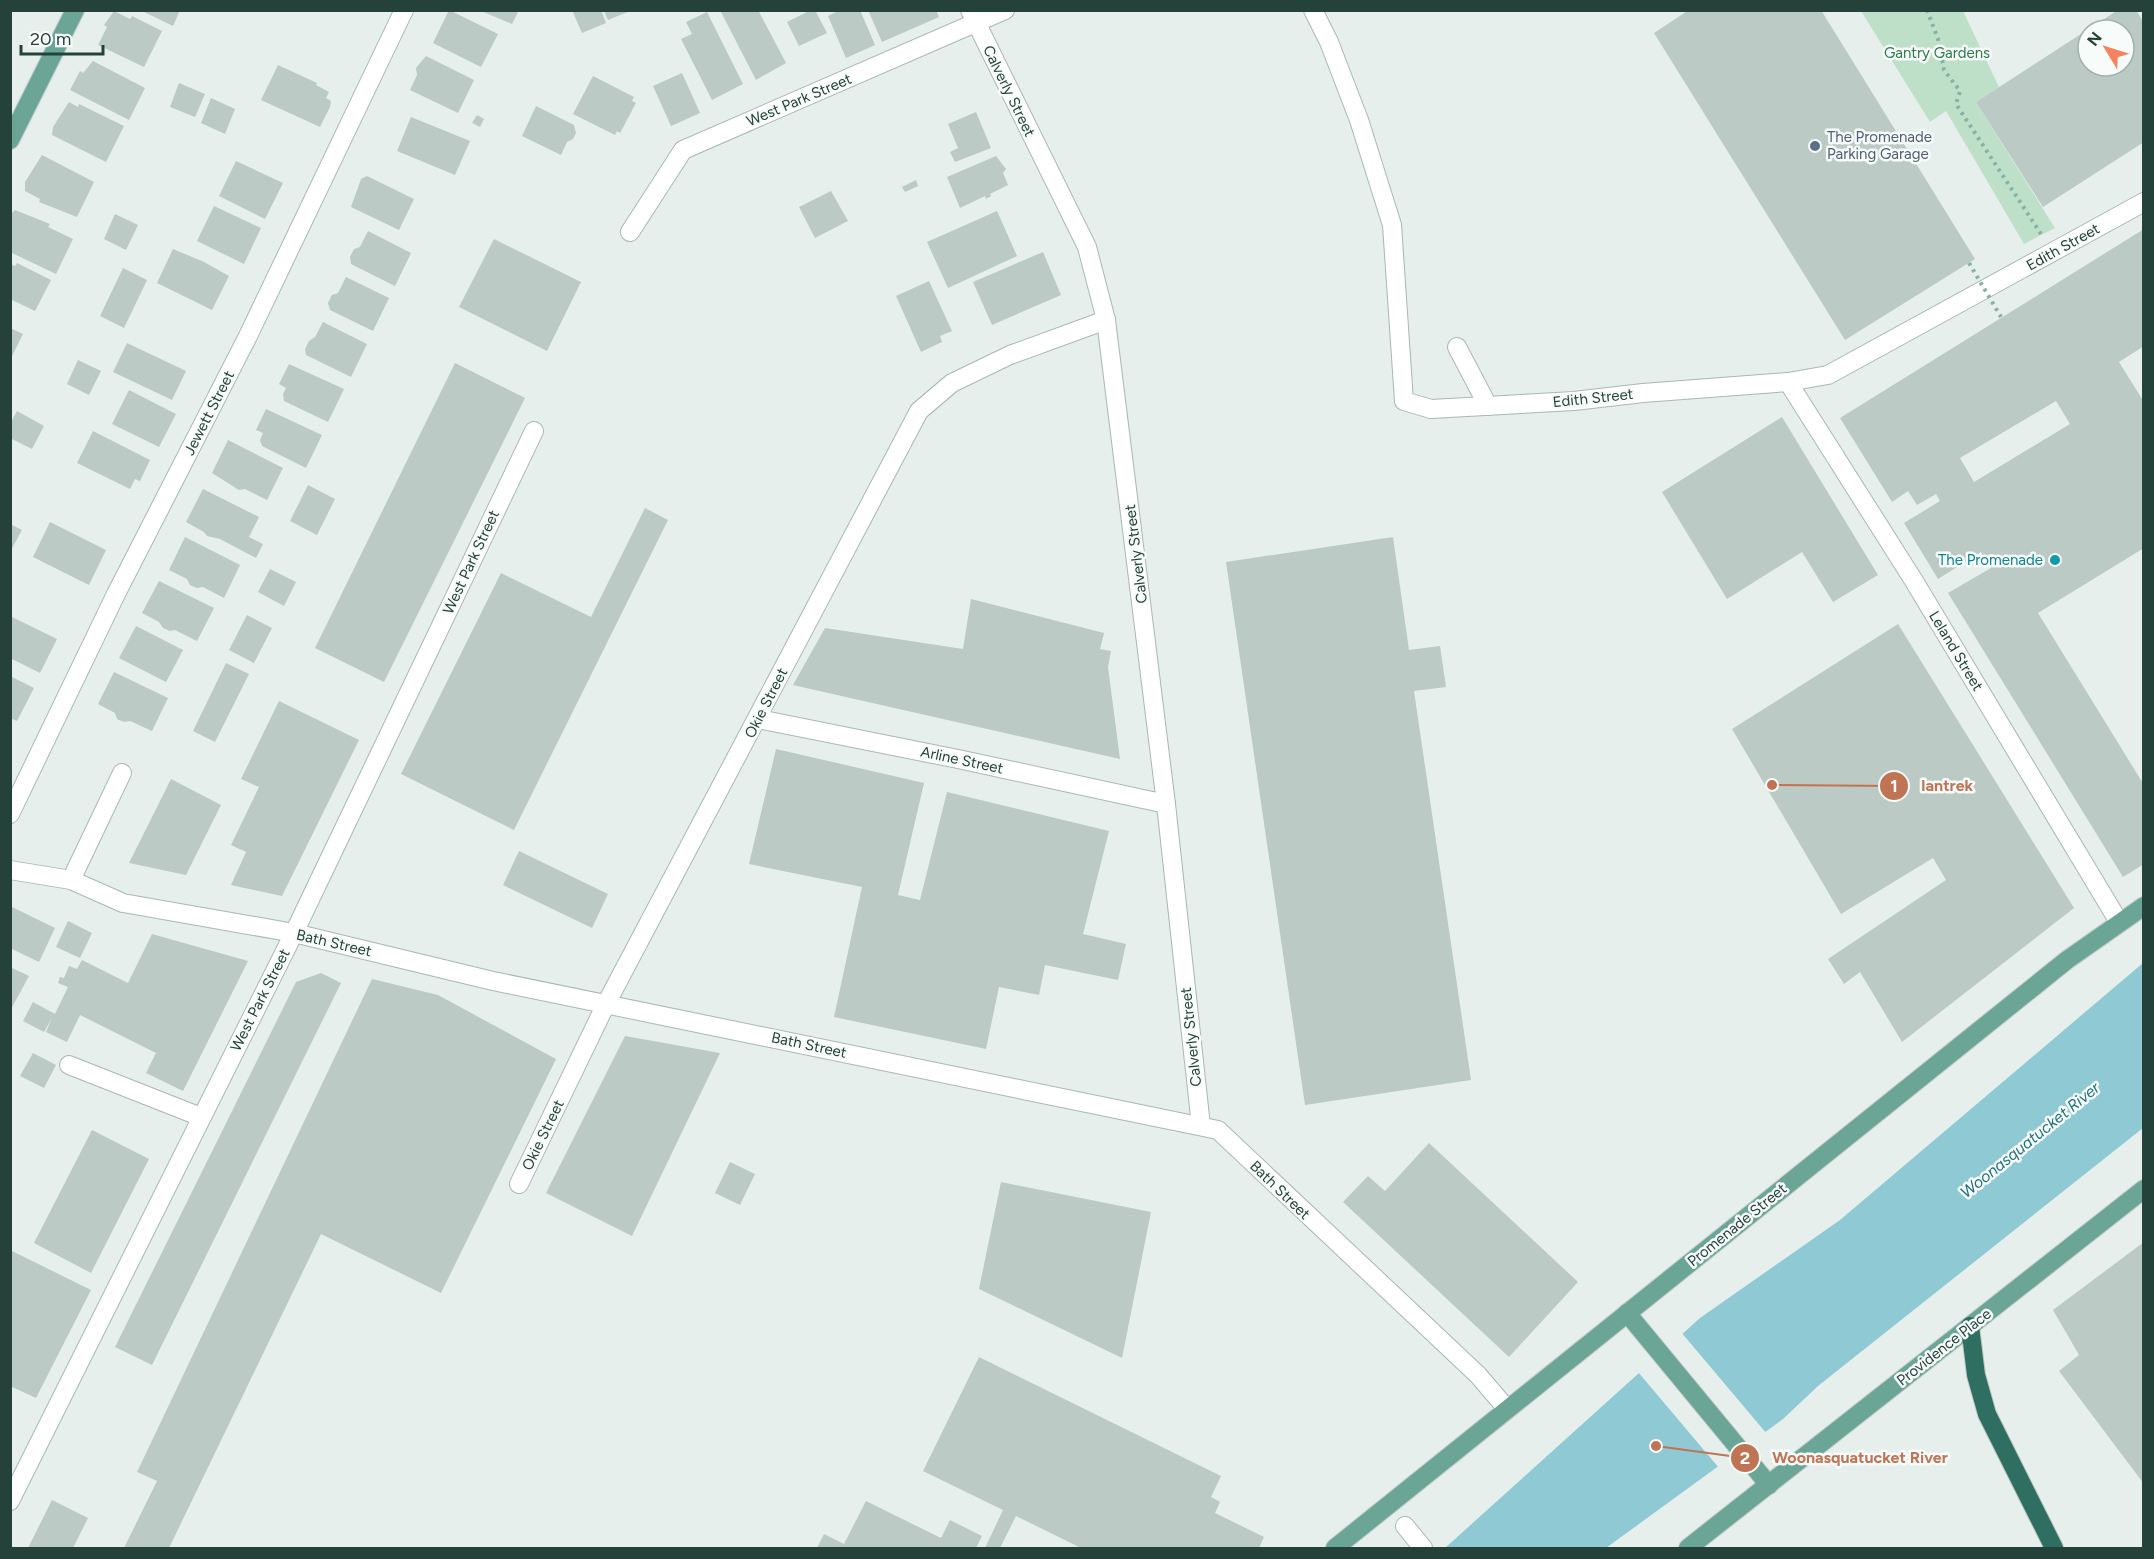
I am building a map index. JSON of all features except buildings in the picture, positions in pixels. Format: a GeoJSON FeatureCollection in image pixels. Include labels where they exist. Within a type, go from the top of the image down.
{"type":"FeatureCollection","features":[{"type":"Feature","properties":{"kind":"highway"},"geometry":{"type":"LineString","coordinates":[[1970,1326],[1976,1375],[1987,1414],[2054,1548]]}},
{"type":"Feature","properties":{"kind":"main road"},"geometry":{"type":"LineString","coordinates":[[10,140],[75,10]]}},
{"type":"Feature","properties":{"kind":"main road","name":"Promenade Street"},"geometry":{"type":"LineString","coordinates":[[1335,1548],[2067,960],[2144,906]]}},
{"type":"Feature","properties":{"kind":"main road","name":"Providence Place"},"geometry":{"type":"LineString","coordinates":[[1688,1548],[2144,1189]]}},
{"type":"Feature","properties":{"kind":"main road"},"geometry":{"type":"LineString","coordinates":[[1627,1313],[1769,1485]]}},
{"type":"Feature","properties":{"kind":"street","name":"Jewett Street"},"geometry":{"type":"LineString","coordinates":[[10,814],[116,594],[248,336],[404,10]]}},
{"type":"Feature","properties":{"kind":"street","name":"West Park Street"},"geometry":{"type":"LineString","coordinates":[[630,232],[683,150],[973,17],[1005,10]]}},
{"type":"Feature","properties":{"kind":"street","name":"Edith Street"},"geometry":{"type":"LineString","coordinates":[[1313,10],[1329,42],[1359,120],[1392,225],[1404,401],[1431,409],[1788,382],[1828,375],[2144,202]]}},
{"type":"Feature","properties":{"kind":"street","name":"Calverly Street"},"geometry":{"type":"LineString","coordinates":[[973,17],[1087,248],[1106,320],[1166,804],[1201,1126]]}},
{"type":"Feature","properties":{"kind":"street","name":"Okie Street"},"geometry":{"type":"LineString","coordinates":[[519,1184],[606,1004],[919,411],[952,383],[1010,355],[1106,320]]}},
{"type":"Feature","properties":{"kind":"street"},"geometry":{"type":"LineString","coordinates":[[1457,346],[1488,406]]}},
{"type":"Feature","properties":{"kind":"street","name":"Leland Street"},"geometry":{"type":"LineString","coordinates":[[1788,382],[1914,580],[2119,922]]}},
{"type":"Feature","properties":{"kind":"street","name":"West Park Street"},"geometry":{"type":"LineString","coordinates":[[10,1501],[294,933],[534,430]]}},
{"type":"Feature","properties":{"kind":"street","name":"Arline Street"},"geometry":{"type":"LineString","coordinates":[[758,719],[1166,804]]}},
{"type":"Feature","properties":{"kind":"street"},"geometry":{"type":"LineString","coordinates":[[71,880],[122,773]]}},
{"type":"Feature","properties":{"kind":"street","name":"Bath Street"},"geometry":{"type":"LineString","coordinates":[[10,870],[71,880],[123,903],[294,933],[494,981],[1218,1130],[1478,1375],[1507,1409]]}},
{"type":"Feature","properties":{"kind":"street"},"geometry":{"type":"LineString","coordinates":[[69,1065],[201,1117]]}},
{"type":"Feature","properties":{"kind":"street"},"geometry":{"type":"LineString","coordinates":[[1405,1526],[1420,1545]]}},
{"type":"Feature","properties":{"kind":"path"},"geometry":{"type":"LineString","coordinates":[[1927,10],[1938,39],[1944,70],[1960,91],[1956,104],[2053,253]]}},
{"type":"Feature","properties":{"kind":"path"},"geometry":{"type":"LineString","coordinates":[[1969,263],[2001,317]]}},
{"type":"Feature","properties":{"kind":"green space","name":"Gantry Gardens"},"geometry":{"type":"Polygon","coordinates":[[[1861,11],[1963,11],[1999,87],[1976,102],[2055,228],[2024,244],[1946,111],[1930,122],[1861,11]]]}},
{"type":"Feature","properties":{"kind":"water"},"geometry":{"type":"Polygon","coordinates":[[[2143,963],[2143,1128],[1818,1386],[1783,1419],[1606,1548],[1445,1548],[1700,1318],[1840,1220],[2143,963]]]}},
{"type":"Feature","properties":{"kind":"pier"},"geometry":{"type":"Polygon","coordinates":[[[1681,1332],[1767,1434],[1719,1468],[1638,1372],[1681,1332]]]}},
{"type":"Feature","properties":{"kind":"place","name":"The Promenade Parking Garage"},"geometry":{"type":"Point","coordinates":[1815,146]}},
{"type":"Feature","properties":{"kind":"place","name":"The Promenade"},"geometry":{"type":"Point","coordinates":[2055,560]}},
{"type":"Feature","properties":{"kind":"place","name":"Iantrek"},"geometry":{"type":"Point","coordinates":[1772,785]}},
{"type":"Feature","properties":{"kind":"place","name":"Woonasquatucket River"},"geometry":{"type":"Point","coordinates":[1656,1446]}}]}
